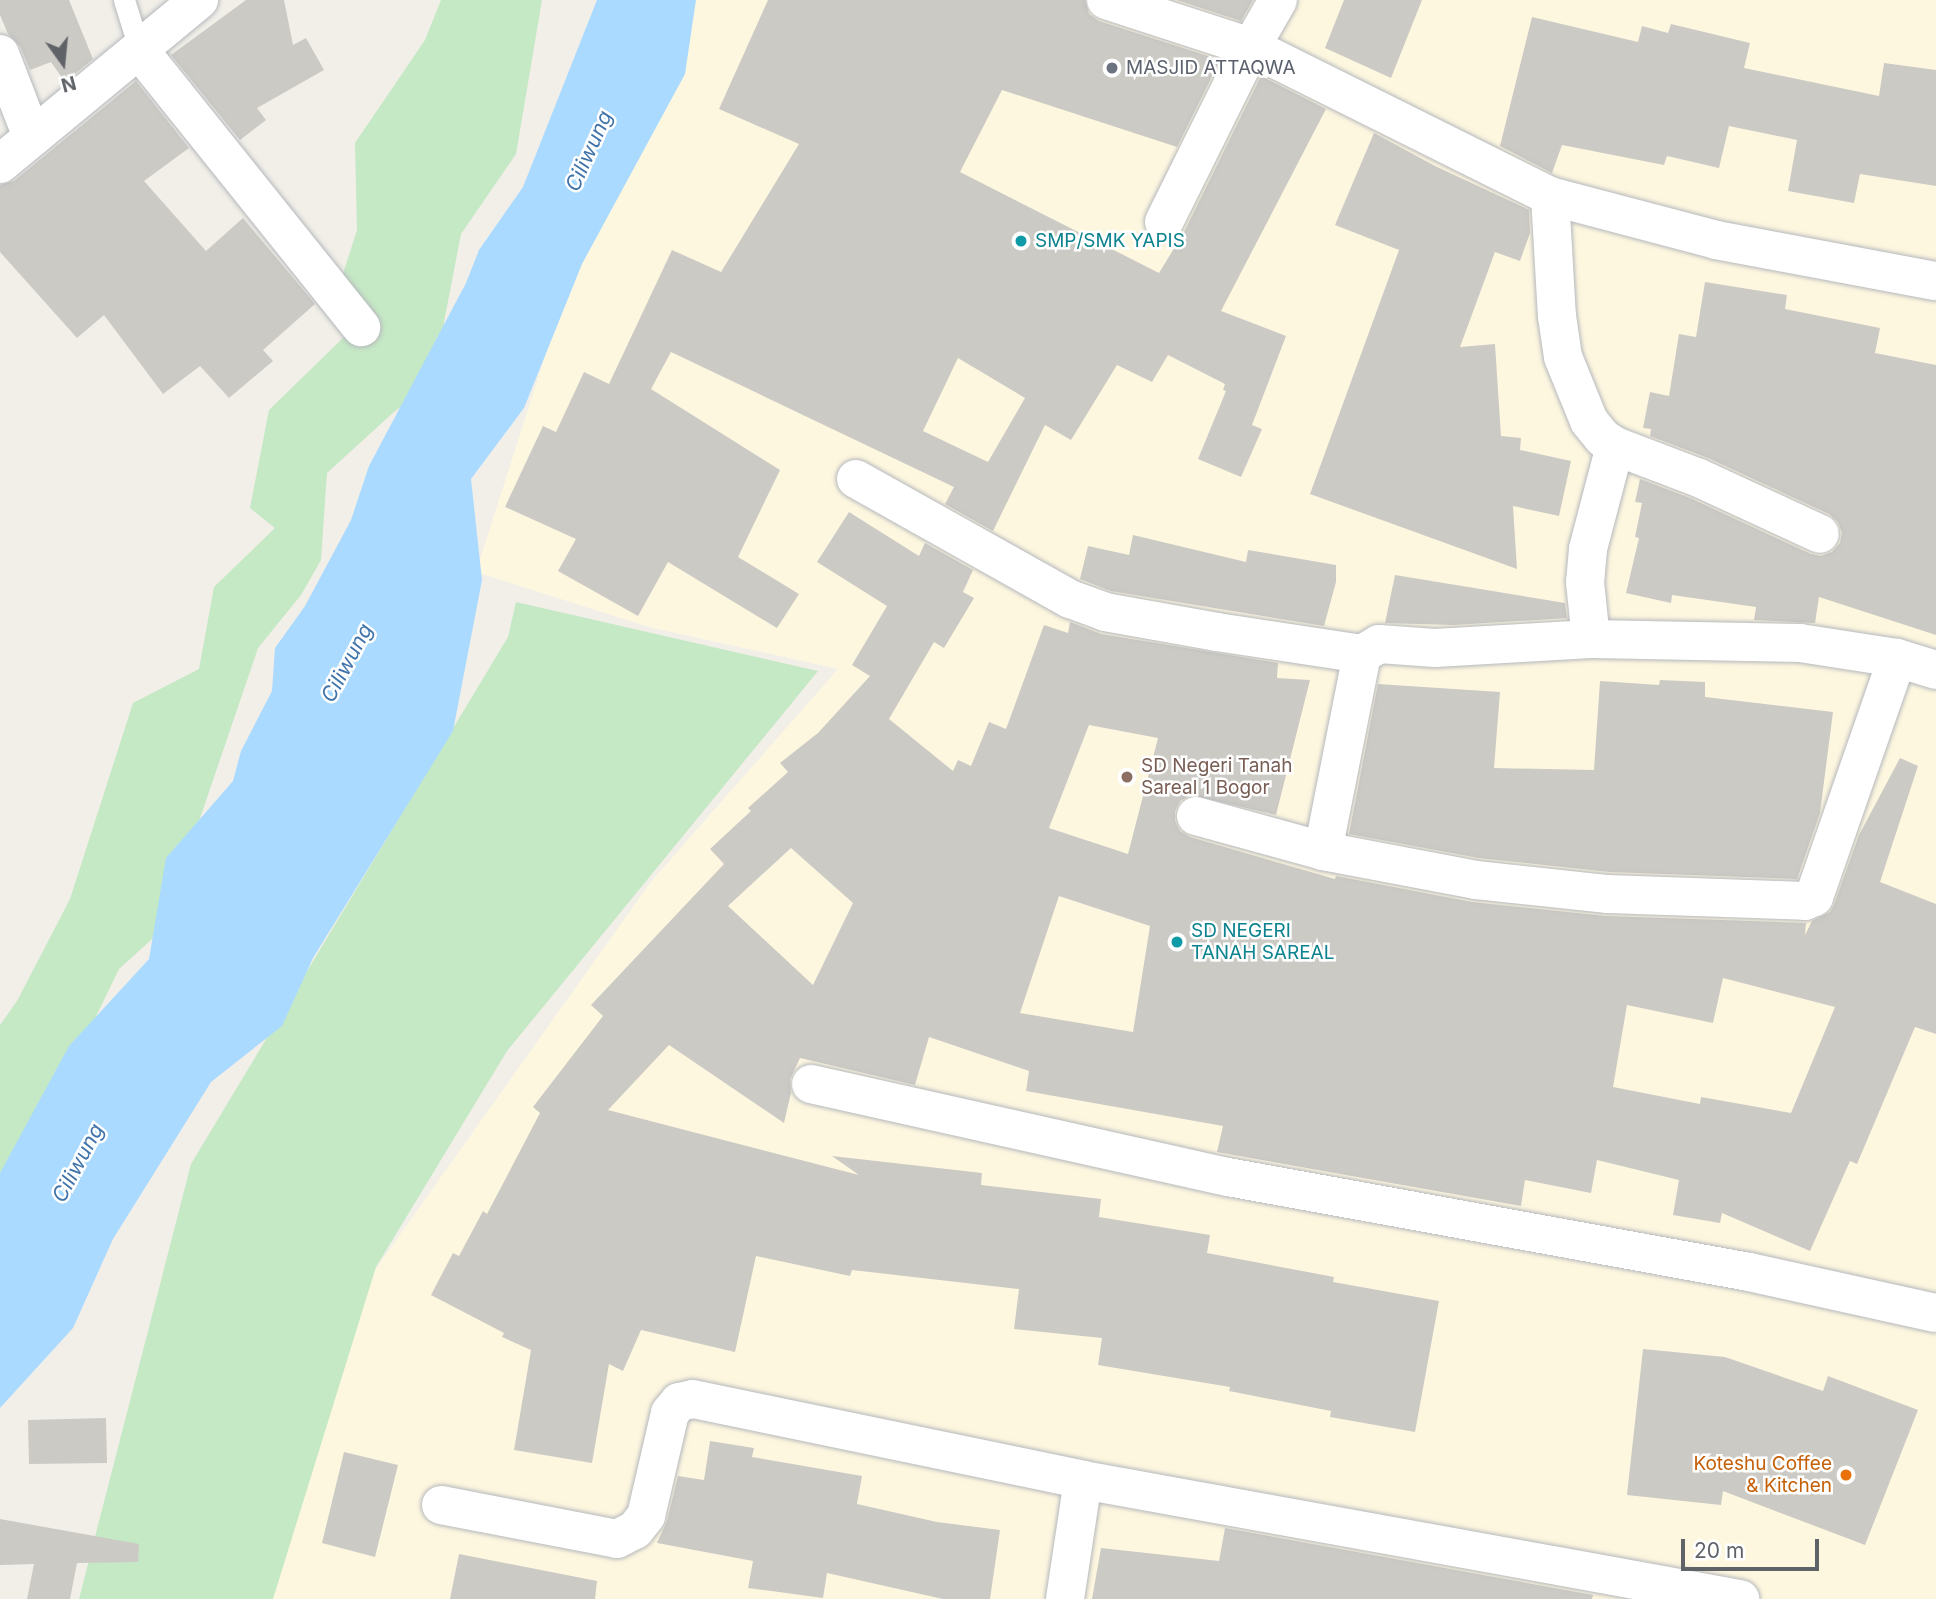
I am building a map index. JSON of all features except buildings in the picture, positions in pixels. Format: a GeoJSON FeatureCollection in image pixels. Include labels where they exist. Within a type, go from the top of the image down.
{"type":"FeatureCollection","features":[{"type":"Feature","properties":{"kind":"street"},"geometry":{"type":"LineString","coordinates":[[0,164],[199,0]]}},
{"type":"Feature","properties":{"kind":"street"},"geometry":{"type":"LineString","coordinates":[[1106,0],[1251,47],[1550,196],[1716,240],[1936,281]]}},
{"type":"Feature","properties":{"kind":"street"},"geometry":{"type":"LineString","coordinates":[[1164,222],[1251,47],[1278,0]]}},
{"type":"Feature","properties":{"kind":"street"},"geometry":{"type":"LineString","coordinates":[[140,51],[361,327]]}},
{"type":"Feature","properties":{"kind":"street"},"geometry":{"type":"LineString","coordinates":[[0,54],[32,137]]}},
{"type":"Feature","properties":{"kind":"street"},"geometry":{"type":"LineString","coordinates":[[1550,196],[1556,316],[1563,358],[1589,421],[1603,438],[1615,446],[1699,478],[1820,534]]}},
{"type":"Feature","properties":{"kind":"street"},"geometry":{"type":"LineString","coordinates":[[1591,639],[1585,582],[1588,549],[1615,446]]}},
{"type":"Feature","properties":{"kind":"street"},"geometry":{"type":"LineString","coordinates":[[856,479],[1070,599],[1105,612],[1362,654],[1379,644],[1435,648],[1591,639],[1800,643],[1897,658],[1936,670]]}},
{"type":"Feature","properties":{"kind":"street"},"geometry":{"type":"LineString","coordinates":[[1323,851],[1362,654]]}},
{"type":"Feature","properties":{"kind":"street"},"geometry":{"type":"LineString","coordinates":[[1196,816],[1323,851],[1489,882],[1608,894],[1805,901],[1814,897],[1897,658]]}},
{"type":"Feature","properties":{"kind":"street"},"geometry":{"type":"LineString","coordinates":[[811,1084],[1228,1177],[1749,1272],[1936,1313]]}},
{"type":"Feature","properties":{"kind":"street"},"geometry":{"type":"LineString","coordinates":[[441,1505],[617,1539],[635,1530],[646,1516],[670,1413],[680,1402],[693,1399],[1083,1480],[1740,1599]]}},
{"type":"Feature","properties":{"kind":"street"},"geometry":{"type":"LineString","coordinates":[[1065,1599],[1083,1480]]}},
{"type":"Feature","properties":{"kind":"lane"},"geometry":{"type":"LineString","coordinates":[[124,0],[140,51]]}},
{"type":"Feature","properties":{"kind":"shaded area"},"geometry":{"type":"Polygon","coordinates":[[[659,0],[1936,0],[1936,1599],[230,1599],[360,1291],[650,883],[838,669],[649,627],[476,572],[659,0]]]}},
{"type":"Feature","properties":{"kind":"green space"},"geometry":{"type":"Polygon","coordinates":[[[441,0],[542,0],[516,154],[461,234],[444,322],[448,372],[395,411],[327,473],[321,560],[301,595],[258,648],[162,930],[119,969],[45,1122],[0,1246],[0,1025],[17,1001],[70,899],[133,703],[199,669],[214,587],[275,528],[250,508],[269,410],[344,337],[333,305],[357,230],[355,143],[425,40],[441,0]]]}},
{"type":"Feature","properties":{"kind":"green space"},"geometry":{"type":"Polygon","coordinates":[[[516,602],[818,671],[507,1051],[376,1267],[273,1599],[79,1599],[191,1164],[508,637],[516,602]]]}},
{"type":"Feature","properties":{"kind":"water","name":"Ciliwung"},"geometry":{"type":"Polygon","coordinates":[[[597,0],[696,0],[685,74],[582,264],[524,408],[471,479],[482,580],[453,731],[313,958],[282,1026],[211,1082],[113,1239],[73,1328],[0,1408],[0,1173],[69,1046],[149,959],[166,858],[233,781],[241,751],[272,691],[275,648],[305,606],[351,520],[369,466],[466,283],[479,250],[523,187],[597,0]]]}},
{"type":"Feature","properties":{"kind":"place","name":"MASJID ATTAQWA"},"geometry":{"type":"Point","coordinates":[1112,68]}},
{"type":"Feature","properties":{"kind":"place","name":"SMP/SMK YAPIS"},"geometry":{"type":"Point","coordinates":[1021,241]}},
{"type":"Feature","properties":{"kind":"place","name":"SD Negeri Tanah Sareal 1 Bogor"},"geometry":{"type":"Point","coordinates":[1127,777]}},
{"type":"Feature","properties":{"kind":"place","name":"SD NEGERI TANAH SAREAL"},"geometry":{"type":"Point","coordinates":[1177,942]}},
{"type":"Feature","properties":{"kind":"place","name":"Koteshu Coffee & Kitchen"},"geometry":{"type":"Point","coordinates":[1846,1475]}}]}
